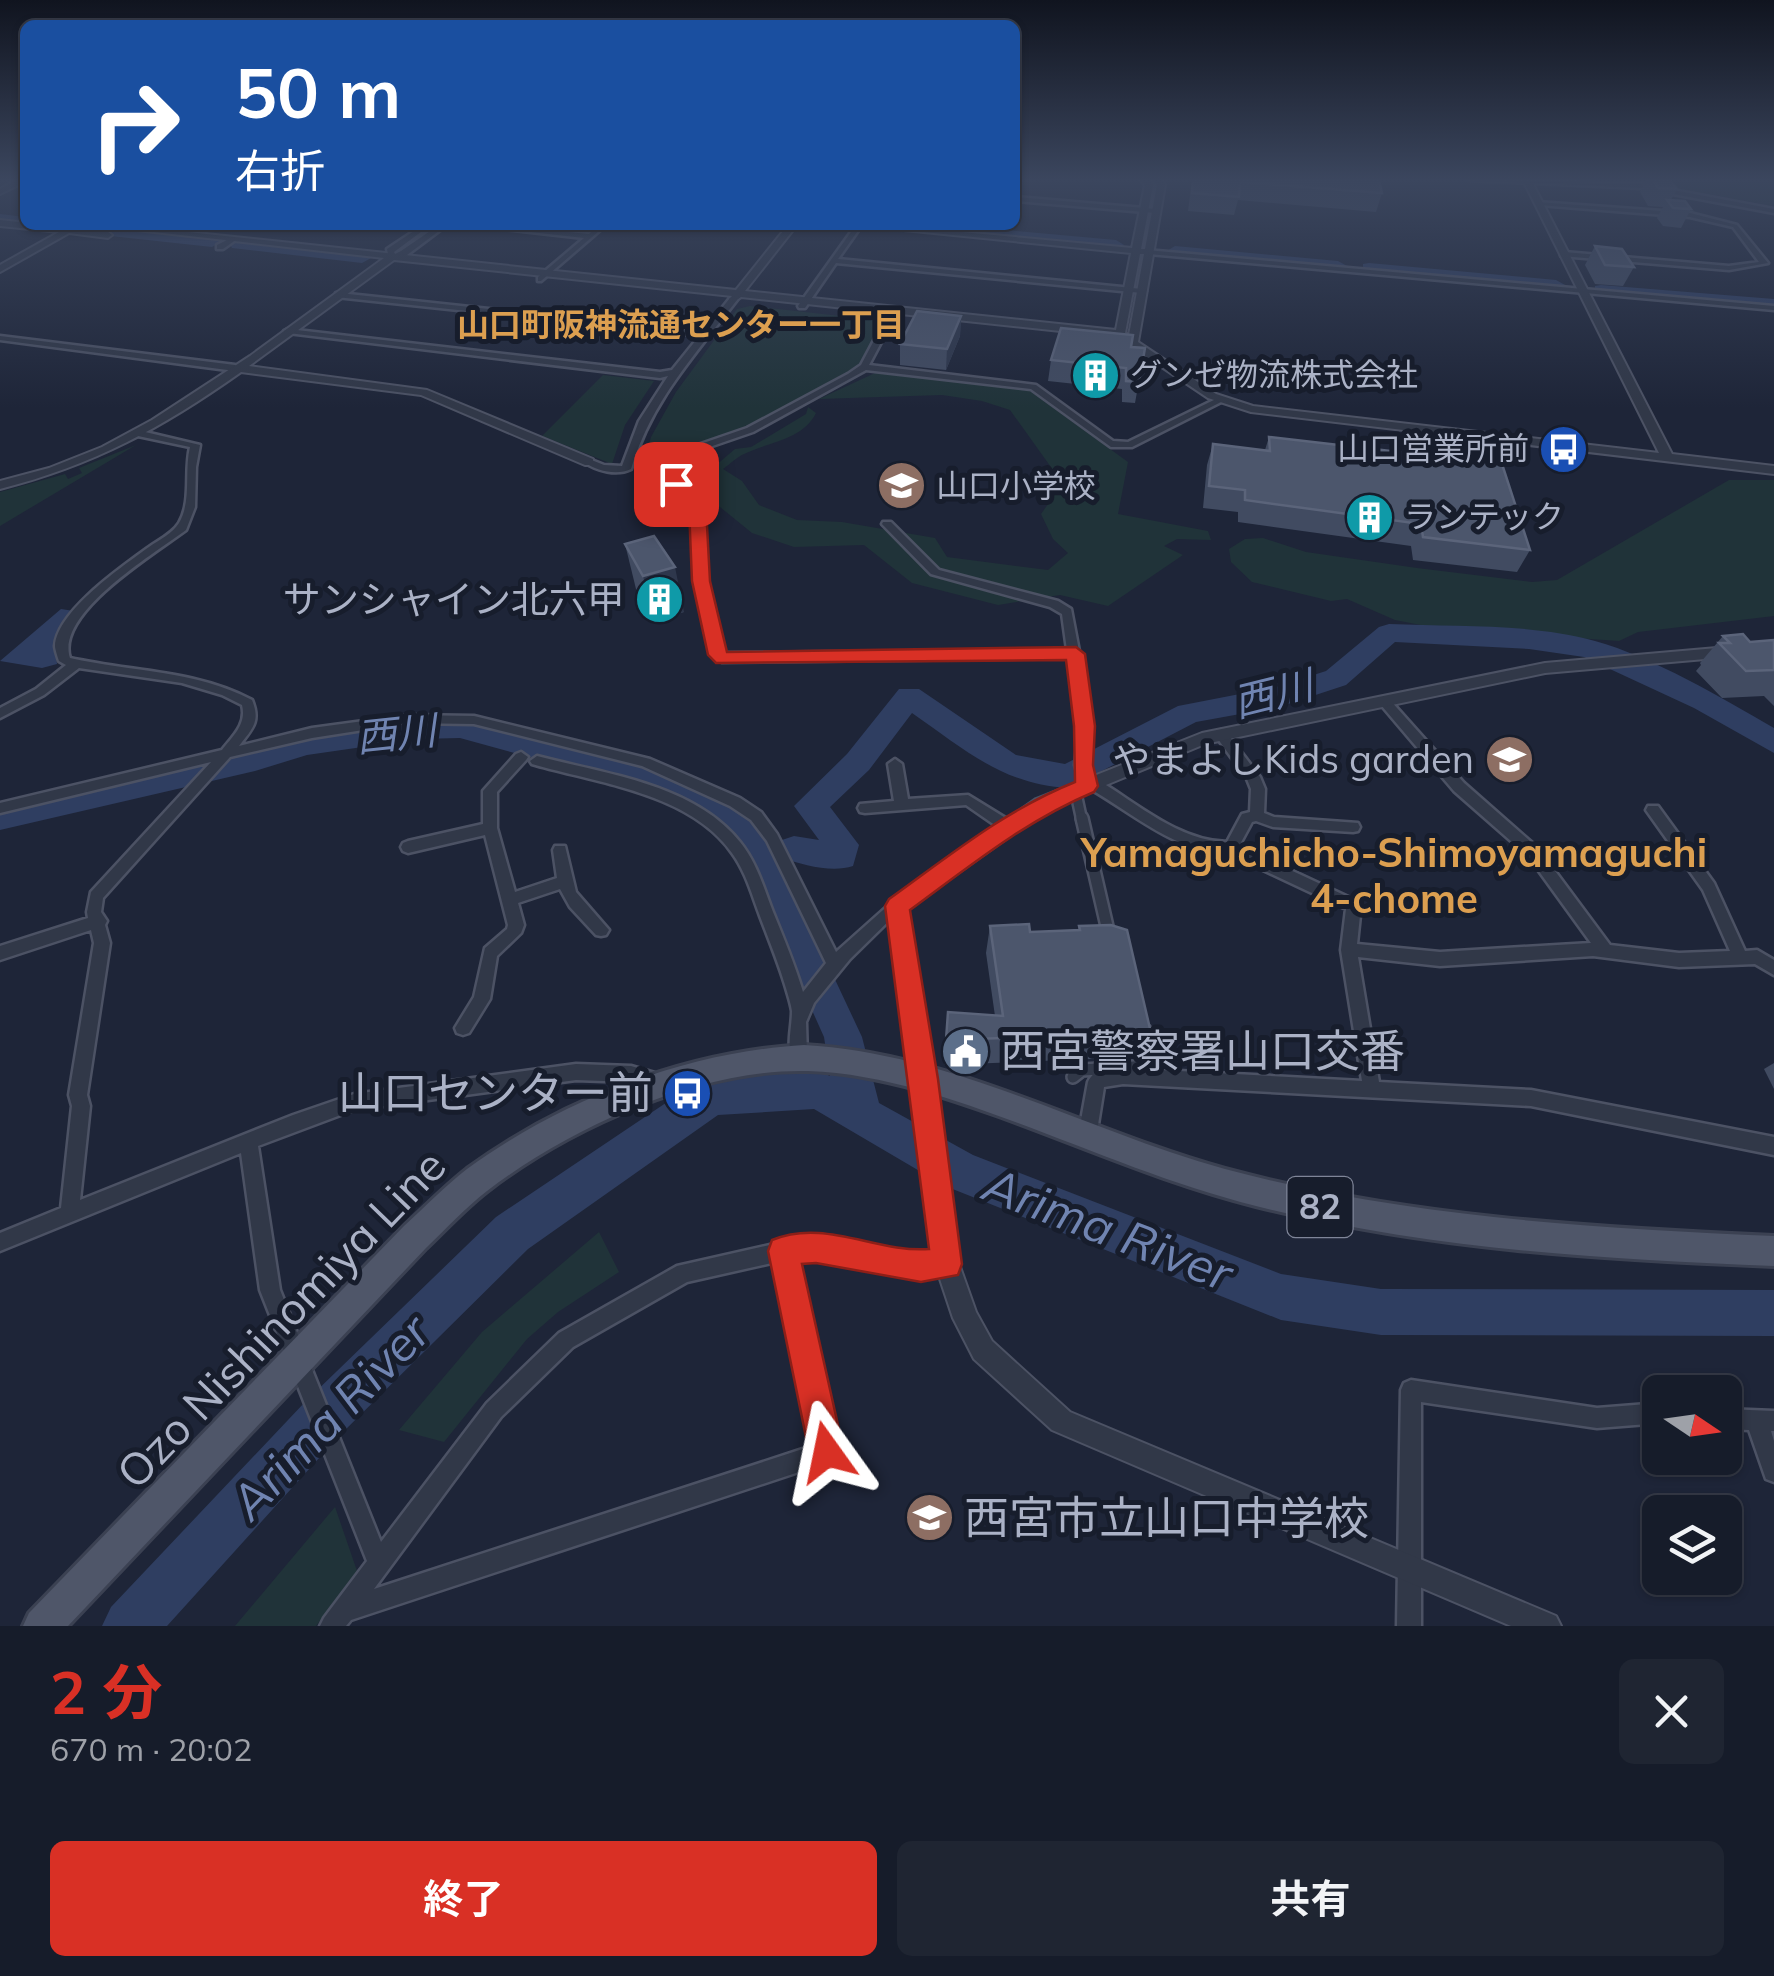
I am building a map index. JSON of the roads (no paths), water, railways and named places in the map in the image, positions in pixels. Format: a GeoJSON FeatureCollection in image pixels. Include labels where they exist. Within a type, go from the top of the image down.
{"type":"FeatureCollection","features":[{"type":"Feature","properties":{"kind":"main road","name":"Ozo Nishinomiya Line"},"geometry":{"type":"LineString","coordinates":[[42,1626],[299,1370],[415,1237],[478,1180],[581,1120],[667,1085],[738,1062],[812,1060],[886,1070],[925,1089],[1230,1186],[1414,1225],[1531,1240],[1774,1251]]}},
{"type":"Feature","properties":{"kind":"street"},"geometry":{"type":"LineString","coordinates":[[0,269],[23,256]]}},
{"type":"Feature","properties":{"kind":"street"},"geometry":{"type":"LineString","coordinates":[[339,256],[1120,334],[1221,400],[1287,414],[1774,470]]}},
{"type":"Feature","properties":{"kind":"street"},"geometry":{"type":"LineString","coordinates":[[356,256],[388,260]]}},
{"type":"Feature","properties":{"kind":"street"},"geometry":{"type":"LineString","coordinates":[[388,260],[389,256]]}},
{"type":"Feature","properties":{"kind":"street"},"geometry":{"type":"LineString","coordinates":[[0,485],[67,467],[141,434],[397,256]]}},
{"type":"Feature","properties":{"kind":"street"},"geometry":{"type":"LineString","coordinates":[[544,276],[567,256]]}},
{"type":"Feature","properties":{"kind":"street"},"geometry":{"type":"LineString","coordinates":[[0,338],[424,392],[602,468],[626,469],[641,423],[768,256]]}},
{"type":"Feature","properties":{"kind":"street"},"geometry":{"type":"LineString","coordinates":[[804,304],[837,256]]}},
{"type":"Feature","properties":{"kind":"street"},"geometry":{"type":"LineString","coordinates":[[1120,334],[1134,256]]}},
{"type":"Feature","properties":{"kind":"street"},"geometry":{"type":"LineString","coordinates":[[1133,342],[1148,256]]}},
{"type":"Feature","properties":{"kind":"street"},"geometry":{"type":"LineString","coordinates":[[1233,256],[1774,308]]}},
{"type":"Feature","properties":{"kind":"street"},"geometry":{"type":"LineString","coordinates":[[1565,256],[1667,457]]}},
{"type":"Feature","properties":{"kind":"street"},"geometry":{"type":"LineString","coordinates":[[1586,256],[1729,268],[1764,263],[1758,256]]}},
{"type":"Feature","properties":{"kind":"street"},"geometry":{"type":"LineString","coordinates":[[834,261],[1142,290]]}},
{"type":"Feature","properties":{"kind":"street"},"geometry":{"type":"LineString","coordinates":[[339,295],[693,334],[709,330]]}},
{"type":"Feature","properties":{"kind":"street"},"geometry":{"type":"LineString","coordinates":[[804,304],[1133,342]]}},
{"type":"Feature","properties":{"kind":"street"},"geometry":{"type":"LineString","coordinates":[[891,316],[864,367],[750,430],[689,450],[671,465],[668,473],[697,507],[701,581],[718,655],[722,658],[1076,654]]}},
{"type":"Feature","properties":{"kind":"street"},"geometry":{"type":"LineString","coordinates":[[288,331],[660,375],[676,372]]}},
{"type":"Feature","properties":{"kind":"street"},"geometry":{"type":"LineString","coordinates":[[864,367],[1033,386],[1111,444],[1120,445],[1128,445],[1221,400]]}},
{"type":"Feature","properties":{"kind":"street"},"geometry":{"type":"LineString","coordinates":[[70,1213],[81,1106],[78,1095],[102,942],[94,912],[96,896],[223,758],[248,725],[251,714],[248,703],[226,690],[65,661],[61,646],[70,623],[87,602],[182,528],[193,501],[189,474],[195,445],[141,434]]}},
{"type":"Feature","properties":{"kind":"street"},"geometry":{"type":"LineString","coordinates":[[887,524],[935,572],[1054,604],[1067,612],[1085,726],[1082,765],[1111,946]]}},
{"type":"Feature","properties":{"kind":"street"},"geometry":{"type":"LineString","coordinates":[[804,1008],[873,924],[1007,826],[1042,804],[1202,739],[1545,668],[1774,648]]}},
{"type":"Feature","properties":{"kind":"street"},"geometry":{"type":"LineString","coordinates":[[0,714],[40,692],[76,664]]}},
{"type":"Feature","properties":{"kind":"street"},"geometry":{"type":"LineString","coordinates":[[1385,702],[1459,786],[1534,852],[1606,950]]}},
{"type":"Feature","properties":{"kind":"street"},"geometry":{"type":"LineString","coordinates":[[0,808],[223,758],[312,733],[408,720],[474,720],[644,762],[735,802],[756,816],[772,838],[833,968]]}},
{"type":"Feature","properties":{"kind":"street"},"geometry":{"type":"LineString","coordinates":[[1222,735],[1253,777],[1258,789],[1257,816]]}},
{"type":"Feature","properties":{"kind":"street"},"geometry":{"type":"LineString","coordinates":[[463,1028],[482,999],[490,953],[513,933],[516,924],[490,828],[490,791],[527,757],[554,740]]}},
{"type":"Feature","properties":{"kind":"street"},"geometry":{"type":"LineString","coordinates":[[527,757],[684,806],[712,823],[735,845],[804,1008],[812,1060]]}},
{"type":"Feature","properties":{"kind":"street"},"geometry":{"type":"LineString","coordinates":[[894,764],[902,805]]}},
{"type":"Feature","properties":{"kind":"street"},"geometry":{"type":"LineString","coordinates":[[1086,788],[1206,849],[1231,848],[1354,906],[1349,950],[1371,1087]]}},
{"type":"Feature","properties":{"kind":"street"},"geometry":{"type":"LineString","coordinates":[[864,808],[968,800],[1007,826]]}},
{"type":"Feature","properties":{"kind":"street"},"geometry":{"type":"LineString","coordinates":[[1654,810],[1708,887],[1741,958]]}},
{"type":"Feature","properties":{"kind":"street"},"geometry":{"type":"LineString","coordinates":[[1231,848],[1247,818],[1257,816],[1273,822],[1353,827]]}},
{"type":"Feature","properties":{"kind":"street"},"geometry":{"type":"LineString","coordinates":[[408,847],[490,828]]}},
{"type":"Feature","properties":{"kind":"street"},"geometry":{"type":"LineString","coordinates":[[560,850],[563,882],[571,903],[601,930]]}},
{"type":"Feature","properties":{"kind":"street"},"geometry":{"type":"LineString","coordinates":[[509,900],[563,882]]}},
{"type":"Feature","properties":{"kind":"street"},"geometry":{"type":"LineString","coordinates":[[898,906],[946,1264],[966,1318],[984,1350],[1061,1421],[1546,1626]]}},
{"type":"Feature","properties":{"kind":"street"},"geometry":{"type":"LineString","coordinates":[[0,952],[99,921]]}},
{"type":"Feature","properties":{"kind":"street"},"geometry":{"type":"LineString","coordinates":[[1349,950],[1440,959],[1606,950],[1680,960],[1757,957],[1774,968]]}},
{"type":"Feature","properties":{"kind":"street"},"geometry":{"type":"LineString","coordinates":[[1073,1078],[1082,1070],[1152,1066],[1140,1010]]}},
{"type":"Feature","properties":{"kind":"street"},"geometry":{"type":"LineString","coordinates":[[0,1242],[354,1102],[576,1072],[632,1074],[667,1085]]}},
{"type":"Feature","properties":{"kind":"street"},"geometry":{"type":"LineString","coordinates":[[1087,1138],[1096,1082],[1104,1077],[1371,1087],[1530,1098],[1774,1146]]}},
{"type":"Feature","properties":{"kind":"street"},"geometry":{"type":"LineString","coordinates":[[248,1141],[270,1290],[379,1564]]}},
{"type":"Feature","properties":{"kind":"street"},"geometry":{"type":"LineString","coordinates":[[338,1618],[494,1410],[566,1340],[684,1273],[784,1251],[816,1247],[921,1266],[946,1264]]}},
{"type":"Feature","properties":{"kind":"street"},"geometry":{"type":"LineString","coordinates":[[338,1618],[827,1452],[784,1251]]}},
{"type":"Feature","properties":{"kind":"street"},"geometry":{"type":"LineString","coordinates":[[1408,1626],[1411,1390],[1597,1418],[1642,1414]]}},
{"type":"Feature","properties":{"kind":"street"},"geometry":{"type":"LineString","coordinates":[[1765,1422],[1774,1471]]}},
{"type":"Feature","properties":{"kind":"water"},"geometry":{"type":"Polygon","coordinates":[[[61,609],[74,611],[55,641],[57,664],[42,668],[0,661],[61,609]]]}},
{"type":"Feature","properties":{"kind":"waterway"},"geometry":{"type":"LineString","coordinates":[[343,256],[362,258]]}},
{"type":"Feature","properties":{"kind":"waterway"},"geometry":{"type":"LineString","coordinates":[[1228,256],[1338,266]]}},
{"type":"Feature","properties":{"kind":"waterway"},"geometry":{"type":"LineString","coordinates":[[1369,268],[1556,285]]}},
{"type":"Feature","properties":{"kind":"waterway"},"geometry":{"type":"LineString","coordinates":[[1601,290],[1774,305]]}},
{"type":"Feature","properties":{"kind":"waterway","name":"西川"},"geometry":{"type":"LineString","coordinates":[[794,849],[841,857],[842,845],[810,806],[858,762],[909,696],[1005,763],[1046,775],[1069,776],[1189,713],[1279,697],[1336,678],[1389,633],[1529,640],[1590,649],[1704,701],[1774,742]]}},
{"type":"Feature","properties":{"kind":"waterway","name":"西川"},"geometry":{"type":"LineString","coordinates":[[0,817],[255,760],[306,744],[418,728],[460,727],[655,780],[710,802],[741,827],[762,860],[843,1037],[855,1101],[864,1115]]}},
{"type":"Feature","properties":{"kind":"waterway","name":"Arima River"},"geometry":{"type":"LineString","coordinates":[[130,1626],[322,1419],[512,1233],[711,1096],[818,1090],[960,1171],[1281,1297],[1381,1312],[1774,1313]]}},
{"type":"Feature","properties":{"kind":"place","name":"グンゼ物流株式会社"},"geometry":{"type":"Point","coordinates":[1095,375]}},
{"type":"Feature","properties":{"kind":"place","name":"山口営業所前"},"geometry":{"type":"Point","coordinates":[1564,449]}},
{"type":"Feature","properties":{"kind":"place","name":"山口小学校"},"geometry":{"type":"Point","coordinates":[901,486]}},
{"type":"Feature","properties":{"kind":"place","name":"ランテック"},"geometry":{"type":"Point","coordinates":[1369,517]}},
{"type":"Feature","properties":{"kind":"place","name":"サンシャイン北六甲"},"geometry":{"type":"Point","coordinates":[660,600]}},
{"type":"Feature","properties":{"kind":"place","name":"やまよしKids garden"},"geometry":{"type":"Point","coordinates":[1509,760]}},
{"type":"Feature","properties":{"kind":"place","name":"西宮警察署山口交番"},"geometry":{"type":"Point","coordinates":[965,1051]}},
{"type":"Feature","properties":{"kind":"place","name":"山口センター前"},"geometry":{"type":"Point","coordinates":[688,1093]}},
{"type":"Feature","properties":{"kind":"place","name":"西宮市立山口中学校"},"geometry":{"type":"Point","coordinates":[929,1518]}},
{"type":"Feature","properties":{"kind":"district","name":"山口町阪神流通センター一丁目"},"geometry":{"type":"Point","coordinates":[681,325]}},
{"type":"Feature","properties":{"kind":"district","name":"Yamaguchicho-Shimoyamaguchi 4-chome"},"geometry":{"type":"Point","coordinates":[1394,876]}}]}
